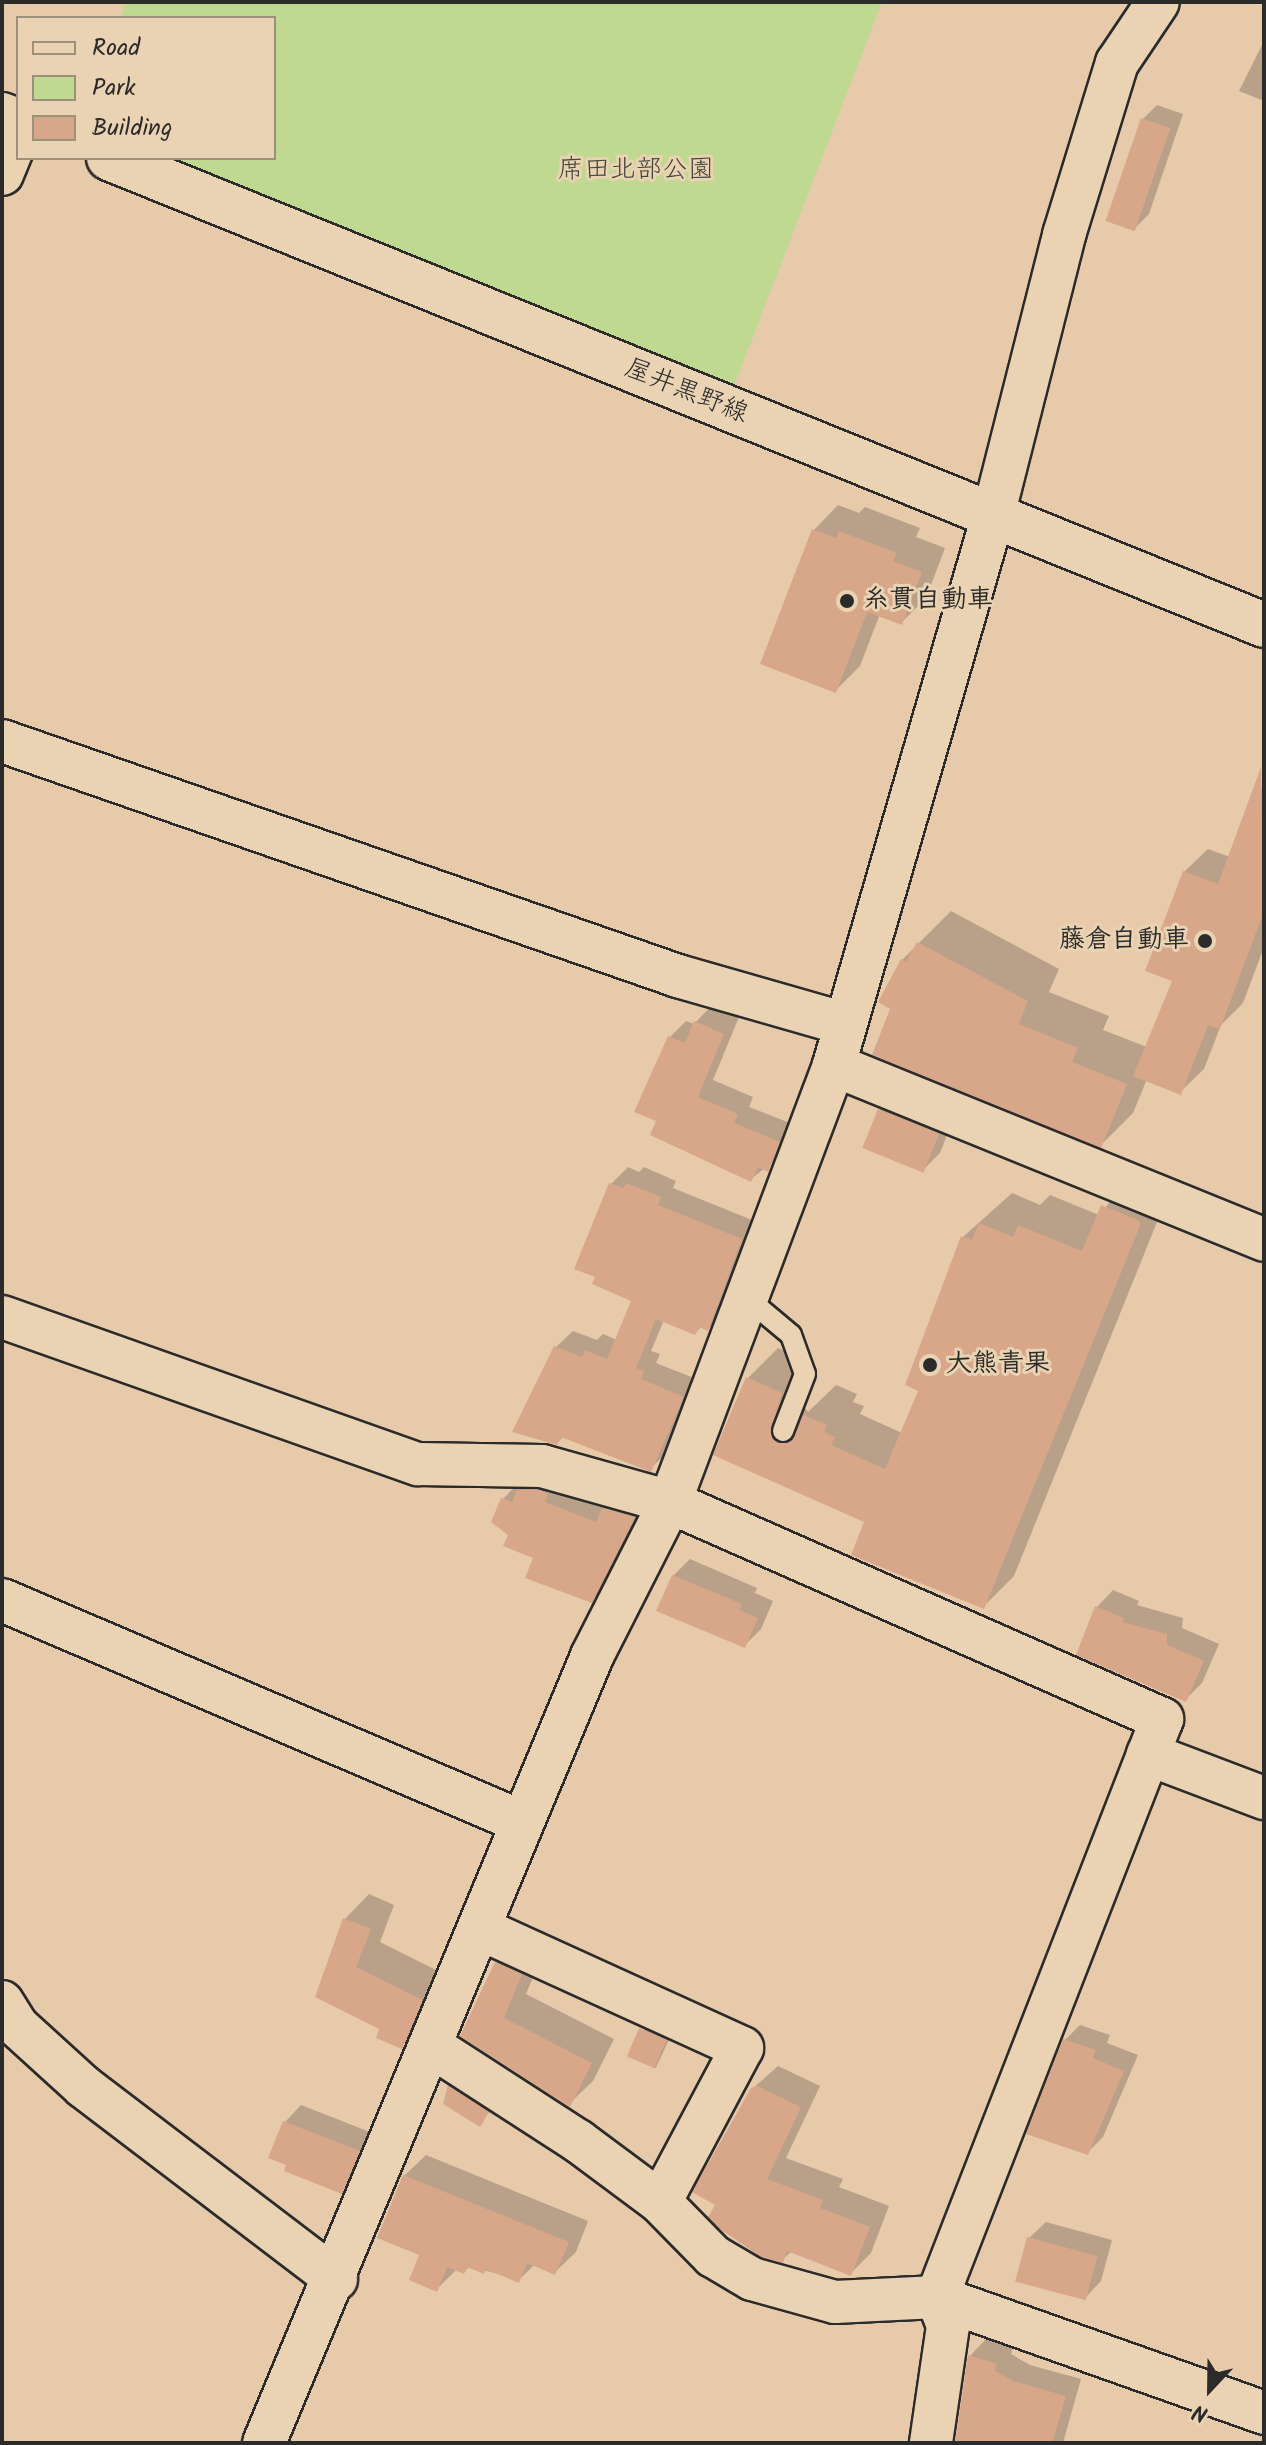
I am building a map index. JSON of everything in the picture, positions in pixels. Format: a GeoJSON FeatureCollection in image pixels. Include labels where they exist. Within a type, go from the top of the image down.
{"type":"FeatureCollection","features":[{"type":"Feature","properties":{"kind":"main road","name":"屋井黒野線"},"geometry":{"type":"LineString","coordinates":[[114,160],[1264,625]]}},
{"type":"Feature","properties":{"kind":"street"},"geometry":{"type":"LineString","coordinates":[[264,2443],[336,2279],[374,2170],[481,1929],[592,1656],[670,1502],[834,1065],[993,516],[1064,235],[1117,63],[1158,2]]}},
{"type":"Feature","properties":{"kind":"street"},"geometry":{"type":"LineString","coordinates":[[2,174],[16,140]]}},
{"type":"Feature","properties":{"kind":"street"},"geometry":{"type":"LineString","coordinates":[[2,741],[678,976],[845,1024]]}},
{"type":"Feature","properties":{"kind":"street"},"geometry":{"type":"LineString","coordinates":[[834,1065],[1264,1240]]}},
{"type":"Feature","properties":{"kind":"street"},"geometry":{"type":"LineString","coordinates":[[2,1317],[418,1464],[542,1466],[670,1502],[1162,1719],[937,2297],[948,2326],[931,2443]]}},
{"type":"Feature","properties":{"kind":"street"},"geometry":{"type":"LineString","coordinates":[[2,1600],[522,1822]]}},
{"type":"Feature","properties":{"kind":"street"},"geometry":{"type":"LineString","coordinates":[[1148,1754],[1264,1798]]}},
{"type":"Feature","properties":{"kind":"street"},"geometry":{"type":"LineString","coordinates":[[481,1929],[742,2048],[660,2202]]}},
{"type":"Feature","properties":{"kind":"street"},"geometry":{"type":"LineString","coordinates":[[2,2002],[17,2026],[84,2087],[336,2279]]}},
{"type":"Feature","properties":{"kind":"street"},"geometry":{"type":"LineString","coordinates":[[431,2046],[578,2141],[660,2202],[713,2256],[752,2279],[794,2294],[835,2302],[937,2297],[1264,2413]]}},
{"type":"Feature","properties":{"kind":"lane"},"geometry":{"type":"LineString","coordinates":[[748,1299],[791,1335],[805,1374],[783,1431]]}},
{"type":"Feature","properties":{"kind":"green space","name":"席田北部公園"},"geometry":{"type":"Polygon","coordinates":[[[126,2],[882,2],[732,391],[156,160],[276,160],[276,16],[121,16],[126,2]]]}},
{"type":"Feature","properties":{"kind":"building"},"geometry":{"type":"Polygon","coordinates":[[[1141,118],[1170,128],[1135,231],[1106,221],[1141,118]]]}},
{"type":"Feature","properties":{"kind":"building","name":"糸貫自動車"},"geometry":{"type":"Polygon","coordinates":[[[812,529],[836,538],[839,531],[897,553],[893,561],[922,572],[902,625],[867,612],[836,693],[760,664],[812,529]]]}},
{"type":"Feature","properties":{"kind":"building","name":"藤倉自動車"},"geometry":{"type":"Polygon","coordinates":[[[1261,767],[1264,911],[1220,1029],[1208,1025],[1181,1095],[1133,1076],[1172,981],[1145,971],[1183,871],[1218,884],[1261,767]]]}},
{"type":"Feature","properties":{"kind":"building"},"geometry":{"type":"Polygon","coordinates":[[[917,942],[1028,1001],[1019,1024],[1078,1048],[1072,1062],[1127,1084],[1101,1148],[872,1055],[890,1009],[878,1002],[901,959],[906,962],[917,942]]]}},
{"type":"Feature","properties":{"kind":"building"},"geometry":{"type":"Polygon","coordinates":[[[694,1021],[724,1034],[698,1097],[738,1114],[734,1123],[780,1142],[768,1172],[758,1167],[751,1182],[650,1135],[656,1121],[634,1112],[668,1036],[685,1043],[694,1021]]]}},
{"type":"Feature","properties":{"kind":"building"},"geometry":{"type":"Polygon","coordinates":[[[878,1109],[939,1134],[923,1173],[862,1148],[878,1109]]]}},
{"type":"Feature","properties":{"kind":"building"},"geometry":{"type":"Polygon","coordinates":[[[609,1183],[623,1188],[626,1183],[661,1197],[658,1205],[742,1239],[708,1331],[699,1327],[695,1335],[656,1319],[636,1368],[644,1371],[641,1379],[684,1397],[651,1472],[561,1437],[557,1445],[512,1432],[554,1346],[582,1357],[585,1350],[607,1359],[631,1301],[592,1284],[595,1277],[574,1269],[609,1183]]]}},
{"type":"Feature","properties":{"kind":"building"},"geometry":{"type":"Polygon","coordinates":[[[1101,1205],[1140,1221],[1140,1226],[984,1609],[851,1555],[864,1522],[713,1455],[746,1377],[782,1393],[770,1432],[778,1443],[792,1441],[803,1415],[827,1425],[824,1432],[835,1437],[831,1445],[885,1469],[918,1391],[905,1385],[961,1236],[972,1240],[979,1223],[1013,1237],[1018,1225],[1082,1251],[1101,1205]]]}},
{"type":"Feature","properties":{"kind":"building"},"geometry":{"type":"Polygon","coordinates":[[[517,1490],[538,1490],[548,1494],[545,1502],[596,1522],[602,1508],[635,1517],[592,1603],[525,1578],[533,1558],[503,1546],[508,1535],[491,1522],[501,1498],[512,1502],[517,1490]]]}},
{"type":"Feature","properties":{"kind":"building"},"geometry":{"type":"Polygon","coordinates":[[[672,1575],[742,1604],[739,1610],[758,1618],[745,1648],[656,1611],[672,1575]]]}},
{"type":"Feature","properties":{"kind":"building"},"geometry":{"type":"Polygon","coordinates":[[[1095,1606],[1124,1618],[1122,1622],[1167,1634],[1167,1645],[1204,1661],[1186,1702],[1076,1655],[1095,1606]]]}},
{"type":"Feature","properties":{"kind":"building"},"geometry":{"type":"Polygon","coordinates":[[[343,1918],[371,1929],[356,1967],[423,2000],[402,2049],[376,2038],[379,2029],[315,1997],[343,1918]]]}},
{"type":"Feature","properties":{"kind":"building"},"geometry":{"type":"Polygon","coordinates":[[[495,1962],[522,1974],[504,2018],[592,2063],[570,2107],[460,2036],[495,1962]]]}},
{"type":"Feature","properties":{"kind":"building"},"geometry":{"type":"Polygon","coordinates":[[[639,2028],[667,2040],[655,2068],[627,2057],[639,2028]]]}},
{"type":"Feature","properties":{"kind":"building"},"geometry":{"type":"Polygon","coordinates":[[[1063,2039],[1096,2050],[1093,2058],[1124,2071],[1088,2155],[1026,2134],[1063,2039]]]}},
{"type":"Feature","properties":{"kind":"building"},"geometry":{"type":"Polygon","coordinates":[[[448,2085],[489,2112],[480,2127],[443,2104],[448,2085]]]}},
{"type":"Feature","properties":{"kind":"building"},"geometry":{"type":"Polygon","coordinates":[[[757,2086],[801,2107],[767,2179],[823,2200],[820,2208],[870,2227],[851,2276],[787,2251],[783,2263],[761,2257],[720,2229],[708,2217],[715,2205],[692,2192],[751,2088],[757,2086]]]}},
{"type":"Feature","properties":{"kind":"building"},"geometry":{"type":"Polygon","coordinates":[[[283,2121],[360,2151],[342,2194],[284,2171],[286,2165],[268,2158],[283,2121]]]}},
{"type":"Feature","properties":{"kind":"building"},"geometry":{"type":"Polygon","coordinates":[[[403,2175],[569,2242],[555,2275],[527,2263],[519,2283],[486,2269],[484,2274],[467,2267],[464,2274],[447,2267],[437,2292],[409,2280],[419,2255],[377,2238],[403,2175]]]}},
{"type":"Feature","properties":{"kind":"building"},"geometry":{"type":"Polygon","coordinates":[[[1027,2237],[1098,2256],[1086,2300],[1015,2281],[1027,2237]]]}},
{"type":"Feature","properties":{"kind":"building"},"geometry":{"type":"Polygon","coordinates":[[[968,2355],[997,2364],[995,2371],[1013,2381],[1066,2396],[1052,2443],[955,2443],[968,2355]]]}},
{"type":"Feature","properties":{"kind":"place","name":"糸貫自動車"},"geometry":{"type":"Point","coordinates":[847,601]}},
{"type":"Feature","properties":{"kind":"place","name":"藤倉自動車"},"geometry":{"type":"Point","coordinates":[1205,941]}},
{"type":"Feature","properties":{"kind":"place","name":"大熊青果"},"geometry":{"type":"Point","coordinates":[930,1365]}}]}
